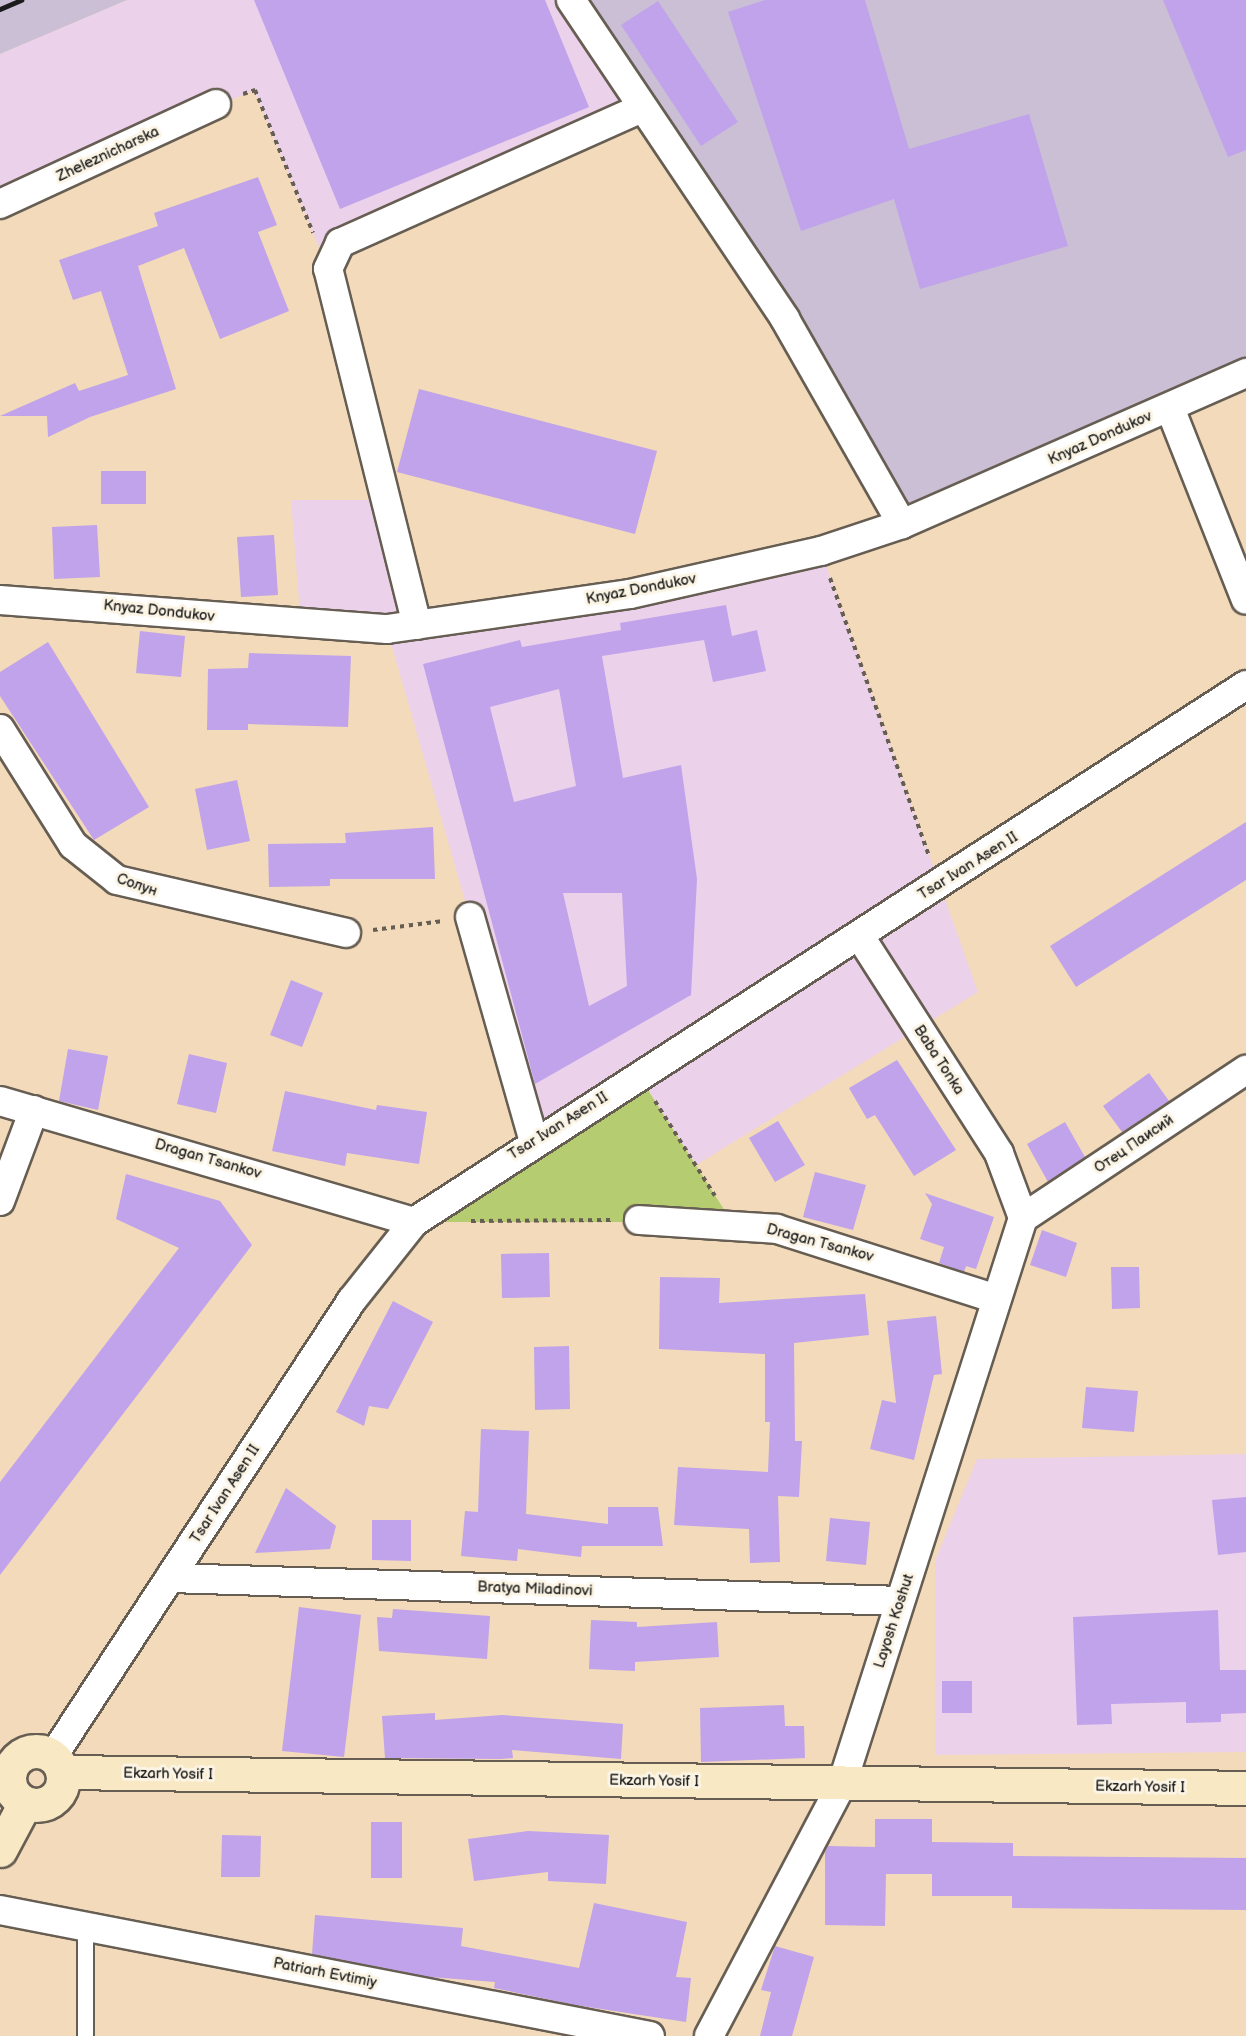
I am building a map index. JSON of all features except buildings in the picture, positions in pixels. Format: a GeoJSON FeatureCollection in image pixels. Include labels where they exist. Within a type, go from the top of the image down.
{"type":"FeatureCollection","features":[{"type":"Feature","properties":{"kind":"street"},"geometry":{"type":"LineString","coordinates":[[571,0],[640,110],[785,319],[902,524]]}},
{"type":"Feature","properties":{"kind":"street","name":"Zheleznicharska"},"geometry":{"type":"LineString","coordinates":[[0,204],[216,104]]}},
{"type":"Feature","properties":{"kind":"street"},"geometry":{"type":"LineString","coordinates":[[417,625],[327,269],[340,243],[640,110]]}},
{"type":"Feature","properties":{"kind":"street","name":"Knyaz Dondukov"},"geometry":{"type":"LineString","coordinates":[[0,600],[113,605],[301,626],[417,625],[630,594],[821,552],[902,524],[1246,374]]}},
{"type":"Feature","properties":{"kind":"street"},"geometry":{"type":"LineString","coordinates":[[1170,408],[1246,600]]}},
{"type":"Feature","properties":{"kind":"street","name":"Tsar Ivan Asen II"},"geometry":{"type":"LineString","coordinates":[[58,1764],[170,1578],[352,1300],[414,1222],[534,1141],[939,885],[1246,685]]}},
{"type":"Feature","properties":{"kind":"street","name":"Солун"},"geometry":{"type":"LineString","coordinates":[[0,729],[73,845],[109,875],[149,891],[346,933]]}},
{"type":"Feature","properties":{"kind":"street"},"geometry":{"type":"LineString","coordinates":[[470,917],[534,1141]]}},
{"type":"Feature","properties":{"kind":"street","name":"Baba Tonka"},"geometry":{"type":"LineString","coordinates":[[859,935],[1016,1186],[1023,1218]]}},
{"type":"Feature","properties":{"kind":"street","name":"Отец Паисий"},"geometry":{"type":"LineString","coordinates":[[1023,1218],[1246,1070]]}},
{"type":"Feature","properties":{"kind":"street","name":"Dragan Tsankov"},"geometry":{"type":"LineString","coordinates":[[0,1101],[414,1222]]}},
{"type":"Feature","properties":{"kind":"street"},"geometry":{"type":"LineString","coordinates":[[0,1201],[34,1110]]}},
{"type":"Feature","properties":{"kind":"street","name":"Layosh Koshut"},"geometry":{"type":"LineString","coordinates":[[709,2036],[842,1784],[1023,1218]]}},
{"type":"Feature","properties":{"kind":"street","name":"Dragan Tsankov"},"geometry":{"type":"LineString","coordinates":[[639,1220],[732,1222],[843,1247],[996,1299]]}},
{"type":"Feature","properties":{"kind":"street","name":"Bratya Miladinovi"},"geometry":{"type":"LineString","coordinates":[[170,1578],[900,1601]]}},
{"type":"Feature","properties":{"kind":"street"},"geometry":{"type":"LineString","coordinates":[[28,1752],[58,1764],[62,1788],[51,1801],[25,1803],[11,1790],[5,1772],[28,1752]]}},
{"type":"Feature","properties":{"kind":"street","name":"Ekzarh Yosif I"},"geometry":{"type":"LineString","coordinates":[[58,1764],[842,1784],[1246,1788]]}},
{"type":"Feature","properties":{"kind":"street"},"geometry":{"type":"LineString","coordinates":[[0,1850],[25,1803]]}},
{"type":"Feature","properties":{"kind":"street","name":"Patriarh Evtimiy"},"geometry":{"type":"LineString","coordinates":[[0,1910],[650,2036]]}},
{"type":"Feature","properties":{"kind":"lane"},"geometry":{"type":"LineString","coordinates":[[85,1927],[85,2036]]}},
{"type":"Feature","properties":{"kind":"path"},"geometry":{"type":"LineString","coordinates":[[216,104],[255,90],[327,269]]}},
{"type":"Feature","properties":{"kind":"path"},"geometry":{"type":"LineString","coordinates":[[821,552],[939,885]]}},
{"type":"Feature","properties":{"kind":"path"},"geometry":{"type":"LineString","coordinates":[[346,933],[470,917]]}},
{"type":"Feature","properties":{"kind":"path"},"geometry":{"type":"LineString","coordinates":[[639,1076],[732,1222]]}},
{"type":"Feature","properties":{"kind":"path"},"geometry":{"type":"LineString","coordinates":[[461,1221],[639,1220]]}},
{"type":"Feature","properties":{"kind":"shaded area"},"geometry":{"type":"Polygon","coordinates":[[[0,0],[127,0],[0,54],[0,0]]]}},
{"type":"Feature","properties":{"kind":"shaded area"},"geometry":{"type":"Polygon","coordinates":[[[127,0],[571,0],[640,109],[341,243],[328,269],[254,90],[0,204],[0,54],[127,0]]]}},
{"type":"Feature","properties":{"kind":"shaded area"},"geometry":{"type":"Polygon","coordinates":[[[571,0],[1246,0],[1246,373],[902,524],[571,0]]]}},
{"type":"Feature","properties":{"kind":"shaded area"},"geometry":{"type":"Polygon","coordinates":[[[291,500],[387,500],[417,624],[821,551],[978,992],[696,1165],[639,1076],[534,1141],[387,629],[301,626],[291,500]]]}},
{"type":"Feature","properties":{"kind":"shaded area"},"geometry":{"type":"Polygon","coordinates":[[[1246,1454],[1246,1752],[935,1755],[935,1561],[977,1459],[1246,1454]]]}},
{"type":"Feature","properties":{"kind":"green space"},"geometry":{"type":"Polygon","coordinates":[[[639,1076],[732,1222],[414,1222],[639,1076]]]}},
{"type":"Feature","properties":{"kind":"railway"},"geometry":{"type":"LineString","coordinates":[[0,9],[21,0]]}}]}
